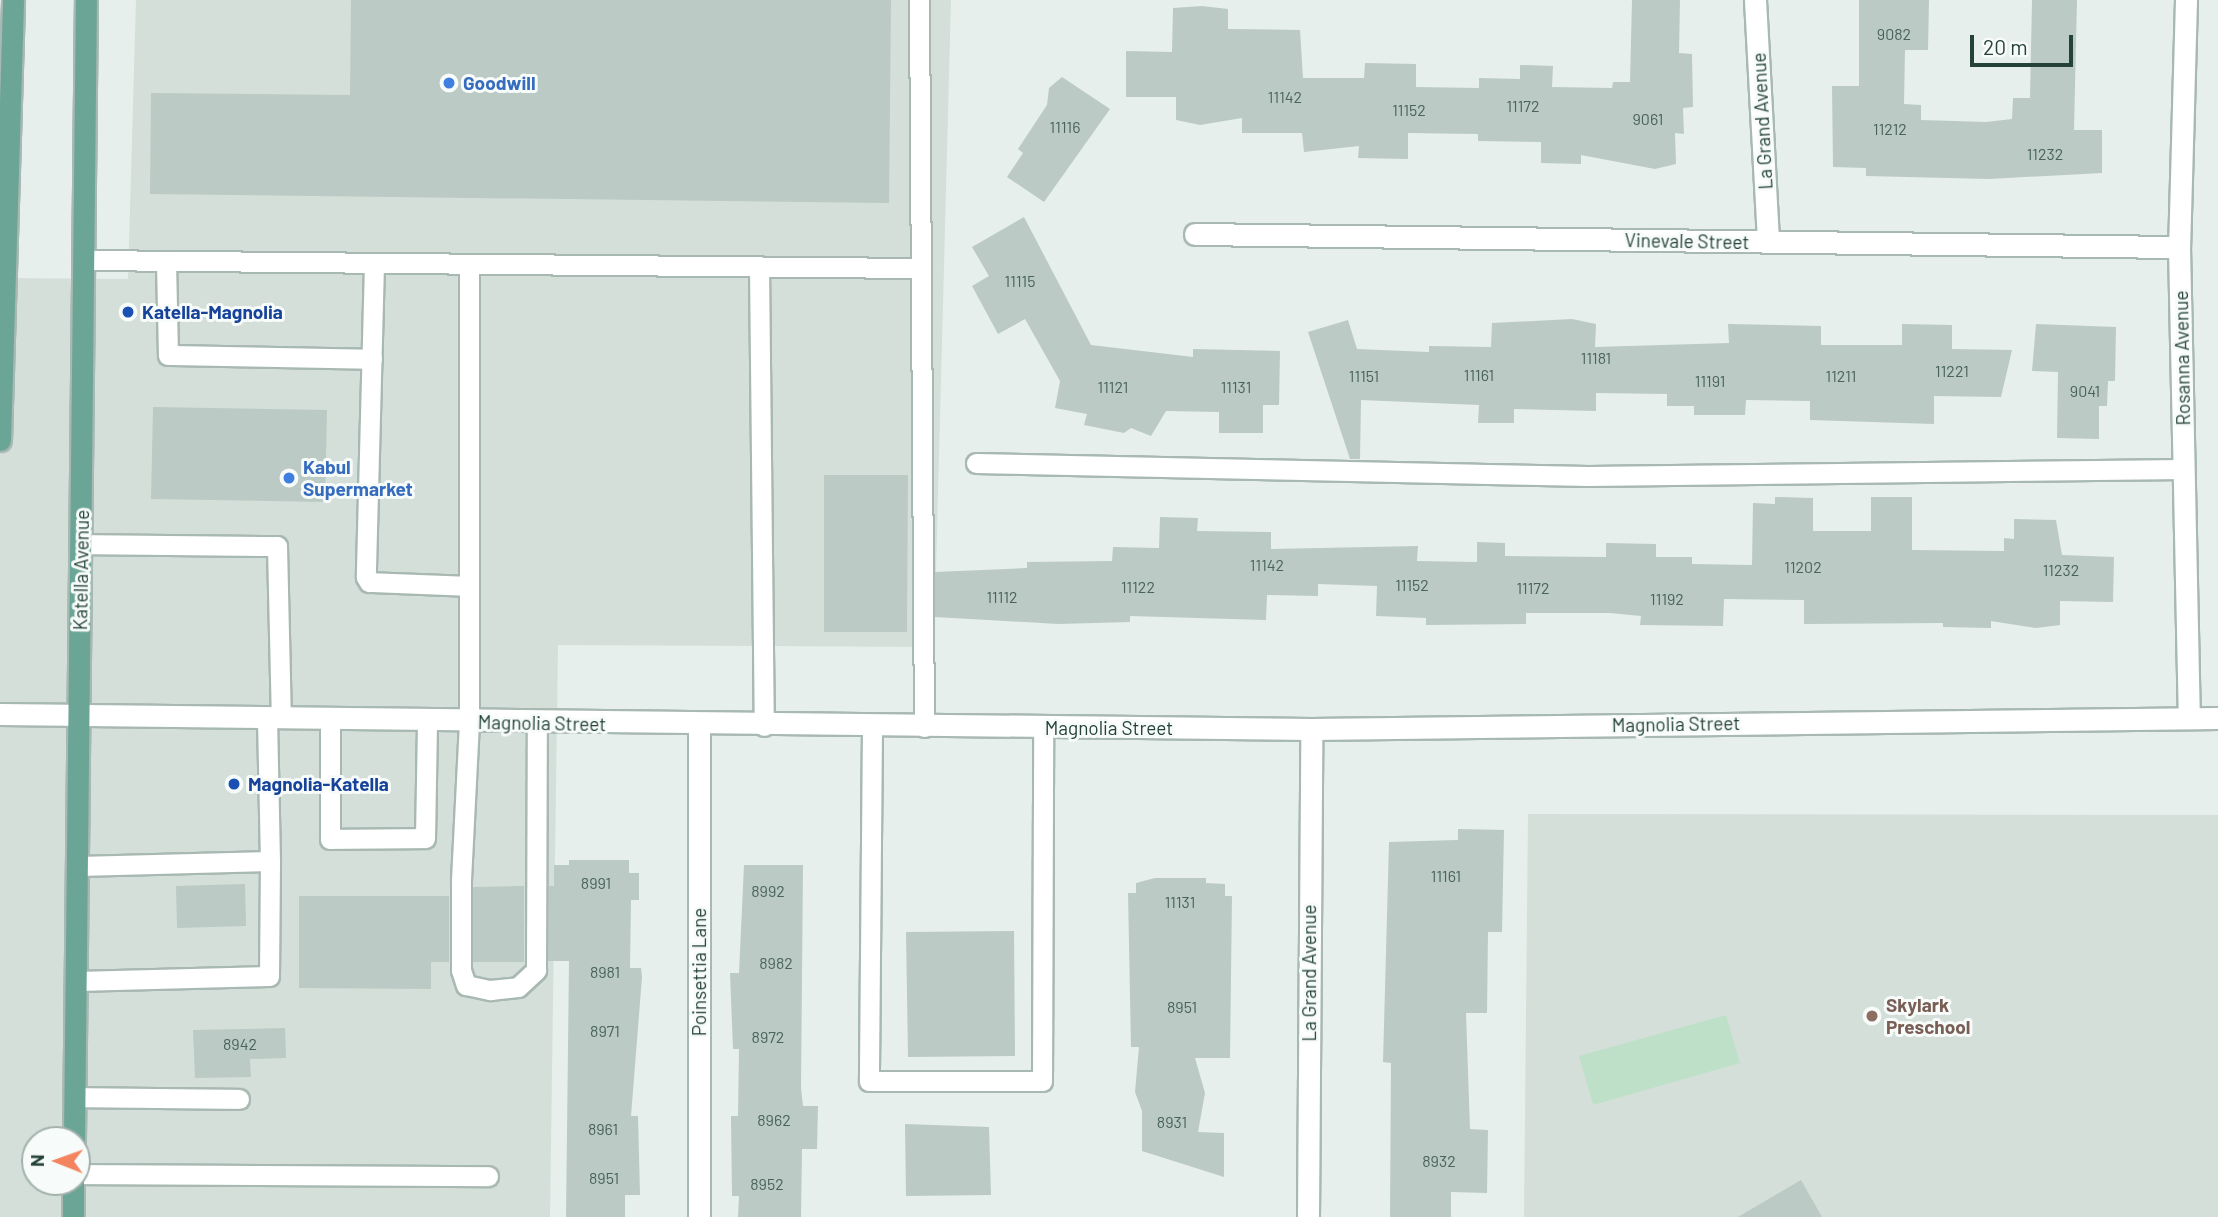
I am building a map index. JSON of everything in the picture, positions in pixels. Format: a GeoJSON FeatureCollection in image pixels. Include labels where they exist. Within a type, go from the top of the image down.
{"type":"FeatureCollection","features":[{"type":"Feature","properties":{"kind":"main road"},"geometry":{"type":"LineString","coordinates":[[0,440],[3,231],[13,0]]}},
{"type":"Feature","properties":{"kind":"main road","name":"Katella Avenue"},"geometry":{"type":"LineString","coordinates":[[74,1126],[86,0]]}},
{"type":"Feature","properties":{"kind":"main road"},"geometry":{"type":"LineString","coordinates":[[73,1217],[74,1196]]}},
{"type":"Feature","properties":{"kind":"street","name":"La Grand Avenue"},"geometry":{"type":"LineString","coordinates":[[1755,0],[1768,242]]}},
{"type":"Feature","properties":{"kind":"street","name":"Rosanna Avenue"},"geometry":{"type":"LineString","coordinates":[[2186,0],[2179,247],[2189,717]]}},
{"type":"Feature","properties":{"kind":"street","name":"Vinevale Street"},"geometry":{"type":"LineString","coordinates":[[1195,234],[2179,247]]}},
{"type":"Feature","properties":{"kind":"street","name":"Magnolia Street"},"geometry":{"type":"LineString","coordinates":[[0,714],[699,726],[1311,729],[2218,718]]}},
{"type":"Feature","properties":{"kind":"street","name":"Poinsettia Lane"},"geometry":{"type":"LineString","coordinates":[[699,726],[699,1217]]}},
{"type":"Feature","properties":{"kind":"street","name":"La Grand Avenue"},"geometry":{"type":"LineString","coordinates":[[1308,1217],[1311,729]]}},
{"type":"Feature","properties":{"kind":"lane"},"geometry":{"type":"LineString","coordinates":[[919,0],[918,268],[924,727]]}},
{"type":"Feature","properties":{"kind":"lane"},"geometry":{"type":"LineString","coordinates":[[84,260],[918,268]]}},
{"type":"Feature","properties":{"kind":"lane"},"geometry":{"type":"LineString","coordinates":[[166,261],[168,355],[372,359]]}},
{"type":"Feature","properties":{"kind":"lane"},"geometry":{"type":"LineString","coordinates":[[374,263],[366,577],[369,582],[468,586]]}},
{"type":"Feature","properties":{"kind":"lane"},"geometry":{"type":"LineString","coordinates":[[469,264],[469,722],[461,970],[467,985],[490,990],[518,987],[536,970],[537,723]]}},
{"type":"Feature","properties":{"kind":"lane"},"geometry":{"type":"LineString","coordinates":[[760,266],[764,726]]}},
{"type":"Feature","properties":{"kind":"lane"},"geometry":{"type":"LineString","coordinates":[[976,463],[1588,476],[2184,469]]}},
{"type":"Feature","properties":{"kind":"lane"},"geometry":{"type":"LineString","coordinates":[[76,981],[269,976],[277,546],[81,544]]}},
{"type":"Feature","properties":{"kind":"lane"},"geometry":{"type":"LineString","coordinates":[[330,719],[330,839],[425,838],[427,721]]}},
{"type":"Feature","properties":{"kind":"lane"},"geometry":{"type":"LineString","coordinates":[[872,727],[869,1081],[1042,1081],[1043,728]]}},
{"type":"Feature","properties":{"kind":"lane"},"geometry":{"type":"LineString","coordinates":[[78,866],[270,861]]}},
{"type":"Feature","properties":{"kind":"lane"},"geometry":{"type":"LineString","coordinates":[[75,1097],[239,1099]]}},
{"type":"Feature","properties":{"kind":"lane"},"geometry":{"type":"LineString","coordinates":[[91,1174],[488,1176]]}},
{"type":"Feature","properties":{"kind":"shaded area"},"geometry":{"type":"Polygon","coordinates":[[[136,0],[951,0],[934,647],[558,645],[550,1217],[0,1217],[0,278],[128,279],[136,0]]]}},
{"type":"Feature","properties":{"kind":"shaded area","name":"Skylark Preschool"},"geometry":{"type":"Polygon","coordinates":[[[1528,814],[2218,815],[2218,1217],[1524,1217],[1528,814]]]}},
{"type":"Feature","properties":{"kind":"green space"},"geometry":{"type":"Polygon","coordinates":[[[1726,1015],[1740,1063],[1593,1105],[1579,1056],[1726,1015]]]}},
{"type":"Feature","properties":{"kind":"building"},"geometry":{"type":"Polygon","coordinates":[[[351,0],[891,0],[889,203],[150,194],[151,93],[350,95],[351,0]]]}},
{"type":"Feature","properties":{"kind":"building"},"geometry":{"type":"Polygon","coordinates":[[[1632,0],[1680,0],[1679,53],[1692,54],[1693,107],[1683,108],[1684,134],[1675,133],[1676,164],[1655,169],[1581,155],[1581,164],[1541,163],[1541,142],[1478,141],[1478,134],[1408,133],[1408,159],[1358,158],[1359,146],[1304,152],[1302,133],[1242,133],[1242,118],[1200,125],[1176,120],[1176,97],[1126,97],[1126,51],[1172,52],[1173,8],[1202,6],[1228,9],[1228,29],[1300,30],[1303,78],[1364,78],[1365,63],[1416,64],[1416,87],[1479,88],[1479,78],[1520,79],[1520,65],[1553,66],[1552,87],[1612,88],[1613,82],[1630,82],[1632,0]]]}},
{"type":"Feature","properties":{"kind":"building"},"geometry":{"type":"Polygon","coordinates":[[[1859,0],[1929,0],[1928,50],[1905,50],[1904,104],[1921,105],[1921,120],[1986,122],[2012,119],[2013,98],[2030,98],[2032,0],[2077,0],[2074,130],[2102,130],[2102,173],[1989,179],[1866,176],[1866,168],[1833,167],[1832,86],[1859,86],[1859,0]]]}},
{"type":"Feature","properties":{"kind":"building"},"geometry":{"type":"Polygon","coordinates":[[[1062,77],[1110,109],[1044,202],[1007,177],[1023,153],[1018,149],[1047,105],[1049,88],[1062,77]]]}},
{"type":"Feature","properties":{"kind":"building"},"geometry":{"type":"Polygon","coordinates":[[[1024,217],[1091,345],[1193,357],[1193,349],[1280,351],[1279,405],[1263,405],[1263,433],[1219,433],[1219,412],[1166,411],[1151,436],[1131,428],[1124,433],[1084,425],[1087,414],[1055,408],[1060,381],[1025,319],[998,334],[972,286],[989,276],[972,247],[1024,217]]]}},
{"type":"Feature","properties":{"kind":"building"},"geometry":{"type":"Polygon","coordinates":[[[1572,319],[1596,324],[1595,347],[1729,343],[1728,324],[1821,326],[1821,345],[1902,345],[1902,324],[1952,325],[1952,349],[2012,350],[2001,397],[1934,396],[1934,424],[1810,420],[1810,401],[1746,400],[1745,415],[1694,415],[1694,406],[1667,406],[1667,394],[1596,393],[1596,411],[1514,409],[1514,423],[1478,423],[1479,405],[1361,400],[1360,459],[1350,459],[1308,332],[1348,320],[1357,349],[1429,352],[1429,346],[1491,347],[1492,323],[1572,319]]]}},
{"type":"Feature","properties":{"kind":"building"},"geometry":{"type":"Polygon","coordinates":[[[2036,324],[2116,327],[2115,381],[2108,381],[2107,406],[2099,406],[2099,439],[2057,438],[2058,372],[2032,371],[2036,324]]]}},
{"type":"Feature","properties":{"kind":"building"},"geometry":{"type":"Polygon","coordinates":[[[153,407],[327,410],[325,502],[151,499],[153,407]]]}},
{"type":"Feature","properties":{"kind":"building"},"geometry":{"type":"Polygon","coordinates":[[[824,475],[908,475],[907,632],[824,632],[824,475]]]}},
{"type":"Feature","properties":{"kind":"building"},"geometry":{"type":"Polygon","coordinates":[[[1775,497],[1813,498],[1813,531],[1871,531],[1871,497],[1912,497],[1912,550],[2004,551],[2004,538],[2014,539],[2014,519],[2056,520],[2062,555],[2114,557],[2113,602],[2060,601],[2060,625],[2036,628],[1991,621],[1991,628],[1943,627],[1943,623],[1804,624],[1804,600],[1724,599],[1723,626],[1640,625],[1641,616],[1610,613],[1526,613],[1526,624],[1426,625],[1426,618],[1376,616],[1377,586],[1318,584],[1318,596],[1267,595],[1266,620],[1130,616],[1130,622],[1058,624],[935,617],[935,572],[1027,568],[1027,562],[1112,561],[1113,547],[1159,548],[1160,517],[1198,518],[1197,531],[1271,532],[1271,549],[1418,546],[1417,561],[1477,562],[1477,542],[1505,543],[1505,556],[1606,557],[1606,543],[1656,544],[1656,557],[1692,557],[1692,564],[1752,565],[1753,503],[1775,504],[1775,497]]]}},
{"type":"Feature","properties":{"kind":"building"},"geometry":{"type":"Polygon","coordinates":[[[1458,829],[1504,830],[1502,932],[1488,932],[1487,1013],[1466,1013],[1470,1129],[1488,1130],[1487,1193],[1451,1192],[1451,1217],[1390,1217],[1391,1063],[1383,1062],[1389,842],[1458,840],[1458,829]]]}},
{"type":"Feature","properties":{"kind":"building"},"geometry":{"type":"Polygon","coordinates":[[[569,860],[629,860],[629,873],[639,873],[639,900],[631,900],[630,968],[641,968],[642,977],[631,1116],[638,1116],[640,1195],[625,1195],[625,1217],[566,1217],[569,961],[548,961],[549,886],[554,886],[554,865],[569,865],[569,860]]]}},
{"type":"Feature","properties":{"kind":"building"},"geometry":{"type":"Polygon","coordinates":[[[744,865],[803,865],[801,1088],[803,1106],[818,1106],[817,1149],[802,1149],[801,1217],[738,1217],[739,1196],[732,1196],[731,1116],[738,1116],[739,1049],[733,1049],[730,973],[739,973],[744,865]]]}},
{"type":"Feature","properties":{"kind":"building"},"geometry":{"type":"Polygon","coordinates":[[[1155,878],[1206,878],[1206,883],[1225,884],[1225,896],[1232,896],[1230,1058],[1195,1058],[1205,1093],[1198,1132],[1224,1133],[1224,1177],[1142,1151],[1142,1111],[1135,1092],[1139,1047],[1131,1047],[1128,893],[1136,893],[1136,883],[1155,878]]]}},
{"type":"Feature","properties":{"kind":"building"},"geometry":{"type":"Polygon","coordinates":[[[245,884],[246,926],[177,928],[176,886],[245,884]]]}},
{"type":"Feature","properties":{"kind":"building"},"geometry":{"type":"Polygon","coordinates":[[[524,886],[524,962],[473,962],[473,887],[524,886]]]}},
{"type":"Feature","properties":{"kind":"building"},"geometry":{"type":"Polygon","coordinates":[[[299,896],[449,896],[449,962],[431,962],[431,989],[299,988],[299,896]]]}},
{"type":"Feature","properties":{"kind":"building"},"geometry":{"type":"Polygon","coordinates":[[[1014,931],[1015,1056],[908,1057],[906,932],[1014,931]]]}},
{"type":"Feature","properties":{"kind":"building"},"geometry":{"type":"Polygon","coordinates":[[[285,1028],[286,1058],[250,1059],[251,1077],[195,1078],[193,1030],[285,1028]]]}},
{"type":"Feature","properties":{"kind":"building"},"geometry":{"type":"Polygon","coordinates":[[[905,1124],[989,1127],[991,1195],[906,1196],[905,1124]]]}},
{"type":"Feature","properties":{"kind":"building"},"geometry":{"type":"Polygon","coordinates":[[[1801,1180],[1822,1217],[1738,1217],[1801,1180]]]}},
{"type":"Feature","properties":{"kind":"place","name":"Goodwill"},"geometry":{"type":"Point","coordinates":[449,83]}},
{"type":"Feature","properties":{"kind":"place","name":"Katella-Magnolia"},"geometry":{"type":"Point","coordinates":[128,312]}},
{"type":"Feature","properties":{"kind":"place","name":"Kabul Supermarket"},"geometry":{"type":"Point","coordinates":[289,478]}},
{"type":"Feature","properties":{"kind":"place","name":"Magnolia-Katella"},"geometry":{"type":"Point","coordinates":[234,784]}},
{"type":"Feature","properties":{"kind":"place","name":"Skylark Preschool"},"geometry":{"type":"Point","coordinates":[1872,1016]}}]}
